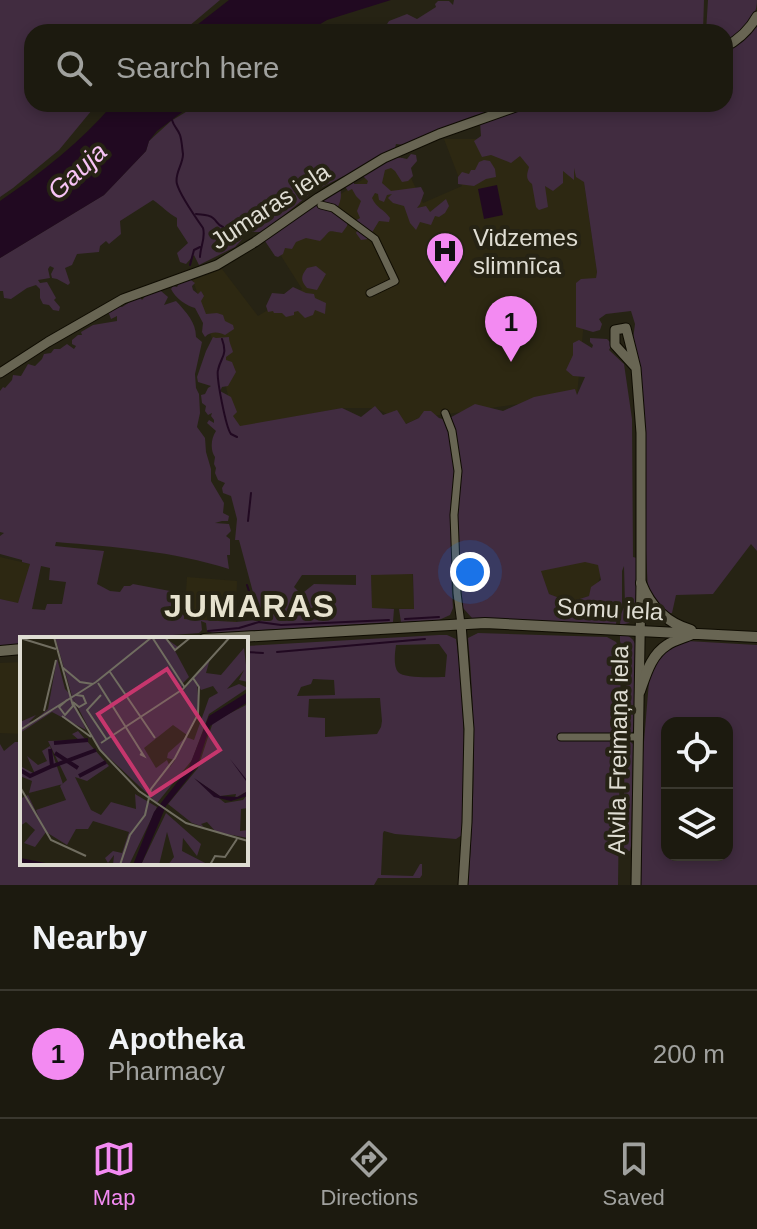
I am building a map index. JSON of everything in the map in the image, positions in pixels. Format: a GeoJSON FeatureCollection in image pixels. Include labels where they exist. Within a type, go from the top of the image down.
{"type":"FeatureCollection","features":[{"type":"Feature","properties":{"kind":"main road"},"geometry":{"type":"LineString","coordinates":[[641,583],[654,606],[674,623],[686,629],[717,635]]}},
{"type":"Feature","properties":{"kind":"main road","name":"Somu iela"},"geometry":{"type":"LineString","coordinates":[[238,637],[485,623],[757,637]]}},
{"type":"Feature","properties":{"kind":"main road"},"geometry":{"type":"LineString","coordinates":[[640,691],[654,657],[666,645],[693,633]]}},
{"type":"Feature","properties":{"kind":"main road"},"geometry":{"type":"LineString","coordinates":[[0,651],[20,649]]}},
{"type":"Feature","properties":{"kind":"street"},"geometry":{"type":"LineString","coordinates":[[733,41],[753,24],[757,16]]}},
{"type":"Feature","properties":{"kind":"street","name":"Jumaras iela"},"geometry":{"type":"LineString","coordinates":[[0,373],[123,299],[217,265],[384,158],[501,112]]}},
{"type":"Feature","properties":{"kind":"street"},"geometry":{"type":"LineString","coordinates":[[321,205],[333,208],[375,239],[395,281],[370,293]]}},
{"type":"Feature","properties":{"kind":"street","name":"Alvila Freimaņa iela"},"geometry":{"type":"LineString","coordinates":[[626,328],[636,368],[641,433],[636,885]]}},
{"type":"Feature","properties":{"kind":"street"},"geometry":{"type":"LineString","coordinates":[[445,413],[452,431],[458,471],[454,515],[457,593],[469,729],[463,885]]}},
{"type":"Feature","properties":{"kind":"street"},"geometry":{"type":"LineString","coordinates":[[561,737],[639,737]]}},
{"type":"Feature","properties":{"kind":"shaded area"},"geometry":{"type":"Polygon","coordinates":[[[0,0],[220,0],[192,24],[24,24],[24,112],[90,112],[59,150],[0,197],[0,0]]]}},
{"type":"Feature","properties":{"kind":"shaded area"},"geometry":{"type":"Polygon","coordinates":[[[454,0],[704,0],[703,24],[387,24],[407,14],[417,19],[436,7],[438,1],[449,1],[453,5],[454,0]]]}},
{"type":"Feature","properties":{"kind":"shaded area"},"geometry":{"type":"Polygon","coordinates":[[[708,0],[757,0],[751,20],[733,37],[733,24],[706,24],[708,0]]]}},
{"type":"Feature","properties":{"kind":"shaded area"},"geometry":{"type":"Polygon","coordinates":[[[757,22],[757,551],[751,544],[713,594],[676,595],[672,613],[668,613],[648,592],[633,339],[635,324],[631,311],[606,314],[599,319],[602,324],[600,330],[593,332],[576,327],[576,283],[581,279],[596,278],[597,272],[584,182],[576,177],[574,168],[574,180],[563,171],[563,183],[553,191],[545,186],[548,207],[539,210],[532,184],[527,178],[529,167],[520,156],[511,163],[491,155],[482,157],[474,141],[481,136],[480,122],[507,112],[733,112],[733,42],[757,22]]]}},
{"type":"Feature","properties":{"kind":"shaded area"},"geometry":{"type":"Polygon","coordinates":[[[186,112],[484,112],[485,115],[460,121],[458,126],[447,126],[445,130],[405,145],[396,144],[394,152],[350,173],[354,184],[367,184],[363,176],[379,164],[389,159],[407,159],[411,154],[416,155],[417,161],[411,168],[413,176],[408,181],[402,182],[391,168],[385,170],[382,183],[391,191],[421,187],[424,193],[417,208],[426,206],[430,212],[446,199],[449,206],[445,213],[435,216],[431,225],[420,222],[416,230],[404,206],[388,198],[392,194],[387,195],[384,202],[375,193],[372,198],[390,218],[389,222],[379,221],[368,239],[361,240],[356,233],[355,221],[360,218],[357,211],[361,201],[352,189],[348,191],[344,176],[312,192],[264,232],[249,232],[235,247],[199,265],[194,255],[186,264],[180,262],[177,253],[188,243],[177,226],[177,218],[153,200],[120,221],[121,234],[109,244],[106,241],[99,252],[77,254],[72,265],[65,268],[68,285],[52,278],[54,268],[50,266],[50,278],[38,280],[40,283],[47,282],[60,307],[59,311],[43,304],[36,285],[11,299],[4,298],[3,291],[0,291],[0,258],[104,195],[146,151],[149,141],[186,112]]]}},
{"type":"Feature","properties":{"kind":"shaded area","name":"Vidzemes slimnīca"},"geometry":{"type":"Polygon","coordinates":[[[444,139],[570,139],[584,182],[597,272],[587,289],[577,396],[419,418],[405,424],[376,408],[342,408],[235,428],[223,373],[193,280],[222,269],[258,316],[302,289],[271,240],[400,155],[423,203],[462,186],[444,139]]]}},
{"type":"Feature","properties":{"kind":"shaded area"},"geometry":{"type":"Polygon","coordinates":[[[484,160],[490,161],[496,177],[474,186],[458,184],[462,172],[469,174],[484,160]]]}},
{"type":"Feature","properties":{"kind":"shaded area"},"geometry":{"type":"Polygon","coordinates":[[[340,187],[341,199],[336,210],[340,218],[348,221],[342,233],[329,232],[320,241],[306,238],[296,242],[292,249],[285,248],[283,254],[275,256],[263,238],[308,199],[340,187]]]}},
{"type":"Feature","properties":{"kind":"shaded area"},"geometry":{"type":"Polygon","coordinates":[[[316,266],[326,274],[317,290],[307,288],[302,278],[307,268],[316,266]]]}},
{"type":"Feature","properties":{"kind":"shaded area"},"geometry":{"type":"Polygon","coordinates":[[[188,278],[195,283],[193,290],[198,294],[201,291],[204,296],[201,301],[206,314],[223,315],[234,329],[225,335],[215,333],[205,337],[203,323],[195,308],[182,301],[171,289],[188,278]]]}},
{"type":"Feature","properties":{"kind":"shaded area"},"geometry":{"type":"Polygon","coordinates":[[[293,287],[314,294],[315,298],[326,303],[325,314],[315,310],[313,315],[305,318],[298,311],[286,317],[282,313],[268,312],[266,306],[272,293],[284,294],[293,287]]]}},
{"type":"Feature","properties":{"kind":"shaded area"},"geometry":{"type":"Polygon","coordinates":[[[161,291],[168,297],[164,305],[176,301],[190,318],[196,337],[202,342],[195,374],[200,413],[197,427],[205,438],[211,481],[224,503],[223,513],[229,516],[228,521],[215,523],[229,524],[231,531],[226,536],[230,539],[230,555],[227,555],[229,569],[165,554],[56,542],[55,546],[104,551],[97,584],[110,591],[120,592],[124,586],[133,584],[186,594],[184,619],[236,622],[266,619],[258,611],[239,540],[235,540],[237,519],[231,496],[223,493],[225,483],[218,480],[215,473],[212,444],[216,431],[207,423],[209,420],[214,423],[214,420],[212,413],[208,415],[205,411],[201,395],[211,386],[198,382],[197,377],[213,337],[229,337],[233,352],[226,360],[232,362],[236,372],[228,386],[220,391],[231,397],[237,412],[233,416],[240,426],[342,408],[361,417],[375,406],[383,415],[397,410],[406,424],[419,418],[424,411],[431,411],[446,420],[475,404],[503,411],[534,397],[575,389],[577,395],[585,377],[573,376],[566,370],[573,355],[573,343],[579,340],[592,348],[590,338],[607,339],[612,344],[609,350],[624,364],[632,419],[636,614],[629,623],[620,625],[625,605],[624,566],[622,605],[616,624],[472,618],[463,608],[460,574],[451,575],[453,608],[450,615],[439,620],[401,622],[399,609],[414,609],[413,574],[371,575],[372,608],[394,609],[393,622],[213,633],[207,631],[206,623],[201,621],[202,630],[199,633],[147,637],[20,637],[20,645],[0,647],[0,599],[18,603],[30,564],[0,554],[0,536],[4,533],[0,532],[0,391],[13,375],[21,376],[28,364],[35,366],[44,354],[67,344],[74,349],[76,346],[72,340],[82,335],[81,332],[93,325],[117,321],[117,316],[111,319],[108,311],[122,307],[139,296],[142,300],[147,294],[161,291]],[[585,562],[541,571],[549,594],[570,602],[589,596],[591,587],[601,580],[598,565],[585,562]],[[41,566],[32,609],[45,610],[47,604],[62,604],[66,582],[49,580],[50,568],[41,566]],[[302,575],[294,587],[302,595],[294,604],[303,604],[304,592],[314,584],[356,585],[356,575],[302,575]]]}},
{"type":"Feature","properties":{"kind":"shaded area"},"geometry":{"type":"Polygon","coordinates":[[[570,539],[605,567],[592,595],[570,602],[549,594],[540,569],[570,539]]]}},
{"type":"Feature","properties":{"kind":"shaded area"},"geometry":{"type":"Polygon","coordinates":[[[370,553],[412,563],[414,609],[372,608],[370,553]]]}},
{"type":"Feature","properties":{"kind":"shaded area"},"geometry":{"type":"Polygon","coordinates":[[[0,557],[30,564],[18,604],[0,599],[0,557]]]}},
{"type":"Feature","properties":{"kind":"shaded area"},"geometry":{"type":"Polygon","coordinates":[[[187,577],[237,581],[236,622],[184,619],[187,577]]]}},
{"type":"Feature","properties":{"kind":"shaded area"},"geometry":{"type":"Polygon","coordinates":[[[478,633],[607,637],[616,642],[620,649],[621,734],[576,734],[620,738],[618,885],[468,885],[474,762],[468,638],[478,633]]]}},
{"type":"Feature","properties":{"kind":"shaded area"},"geometry":{"type":"Polygon","coordinates":[[[620,633],[631,638],[636,648],[634,730],[631,734],[625,733],[627,662],[620,633]]]}},
{"type":"Feature","properties":{"kind":"shaded area"},"geometry":{"type":"Polygon","coordinates":[[[447,635],[456,639],[461,677],[464,740],[462,835],[456,839],[384,831],[381,875],[413,876],[422,864],[422,875],[420,878],[378,878],[374,885],[0,885],[0,744],[4,751],[15,742],[20,742],[20,865],[248,865],[248,646],[447,635]],[[439,644],[396,645],[396,669],[413,677],[445,677],[447,655],[439,644]],[[313,679],[311,684],[301,687],[297,696],[335,695],[334,680],[313,679]],[[380,698],[309,699],[308,717],[325,718],[325,737],[377,734],[381,727],[380,698]]]}},
{"type":"Feature","properties":{"kind":"shaded area"},"geometry":{"type":"Polygon","coordinates":[[[687,641],[757,645],[757,885],[641,885],[642,766],[650,669],[675,645],[687,641]]]}},
{"type":"Feature","properties":{"kind":"shaded area"},"geometry":{"type":"Polygon","coordinates":[[[20,662],[20,734],[0,733],[0,663],[20,662]]]}},
{"type":"Feature","properties":{"kind":"shaded area"},"geometry":{"type":"Polygon","coordinates":[[[625,740],[633,744],[631,846],[630,851],[623,852],[625,740]]]}},
{"type":"Feature","properties":{"kind":"water"},"geometry":{"type":"Polygon","coordinates":[[[229,0],[391,0],[320,24],[198,24],[229,0]]]}},
{"type":"Feature","properties":{"kind":"water","name":"Gauja"},"geometry":{"type":"Polygon","coordinates":[[[106,112],[182,112],[157,131],[146,151],[104,195],[0,258],[0,201],[88,131],[106,112]]]}},
{"type":"Feature","properties":{"kind":"water"},"geometry":{"type":"Polygon","coordinates":[[[497,185],[503,215],[484,219],[478,189],[497,185]]]}},
{"type":"Feature","properties":{"kind":"waterway"},"geometry":{"type":"LineString","coordinates":[[172,120],[180,135],[183,154],[177,184],[203,228],[200,257]]}},
{"type":"Feature","properties":{"kind":"waterway"},"geometry":{"type":"LineString","coordinates":[[196,214],[213,218],[223,227],[221,232]]}},
{"type":"Feature","properties":{"kind":"waterway"},"geometry":{"type":"LineString","coordinates":[[190,265],[194,250],[200,247]]}},
{"type":"Feature","properties":{"kind":"waterway"},"geometry":{"type":"LineString","coordinates":[[222,339],[224,353],[218,375],[220,392],[229,430],[237,437]]}},
{"type":"Feature","properties":{"kind":"waterway"},"geometry":{"type":"LineString","coordinates":[[248,521],[251,493]]}},
{"type":"Feature","properties":{"kind":"waterway"},"geometry":{"type":"LineString","coordinates":[[247,585],[259,621]]}},
{"type":"Feature","properties":{"kind":"waterway"},"geometry":{"type":"LineString","coordinates":[[405,619],[439,617]]}},
{"type":"Feature","properties":{"kind":"waterway"},"geometry":{"type":"LineString","coordinates":[[208,631],[239,628],[259,622],[281,625],[389,620]]}},
{"type":"Feature","properties":{"kind":"waterway"},"geometry":{"type":"LineString","coordinates":[[277,652],[425,639]]}},
{"type":"Feature","properties":{"kind":"waterway"},"geometry":{"type":"LineString","coordinates":[[248,652],[263,653]]}},
{"type":"Feature","properties":{"kind":"place","name":"Vidzemes slimnīca"},"geometry":{"type":"Point","coordinates":[445,285]}},
{"type":"Feature","properties":{"kind":"place","name":"Apotheka"},"geometry":{"type":"Point","coordinates":[511,362]}},
{"type":"Feature","properties":{"kind":"district","name":"JUMARAS"},"geometry":{"type":"Point","coordinates":[250,606]}}]}
